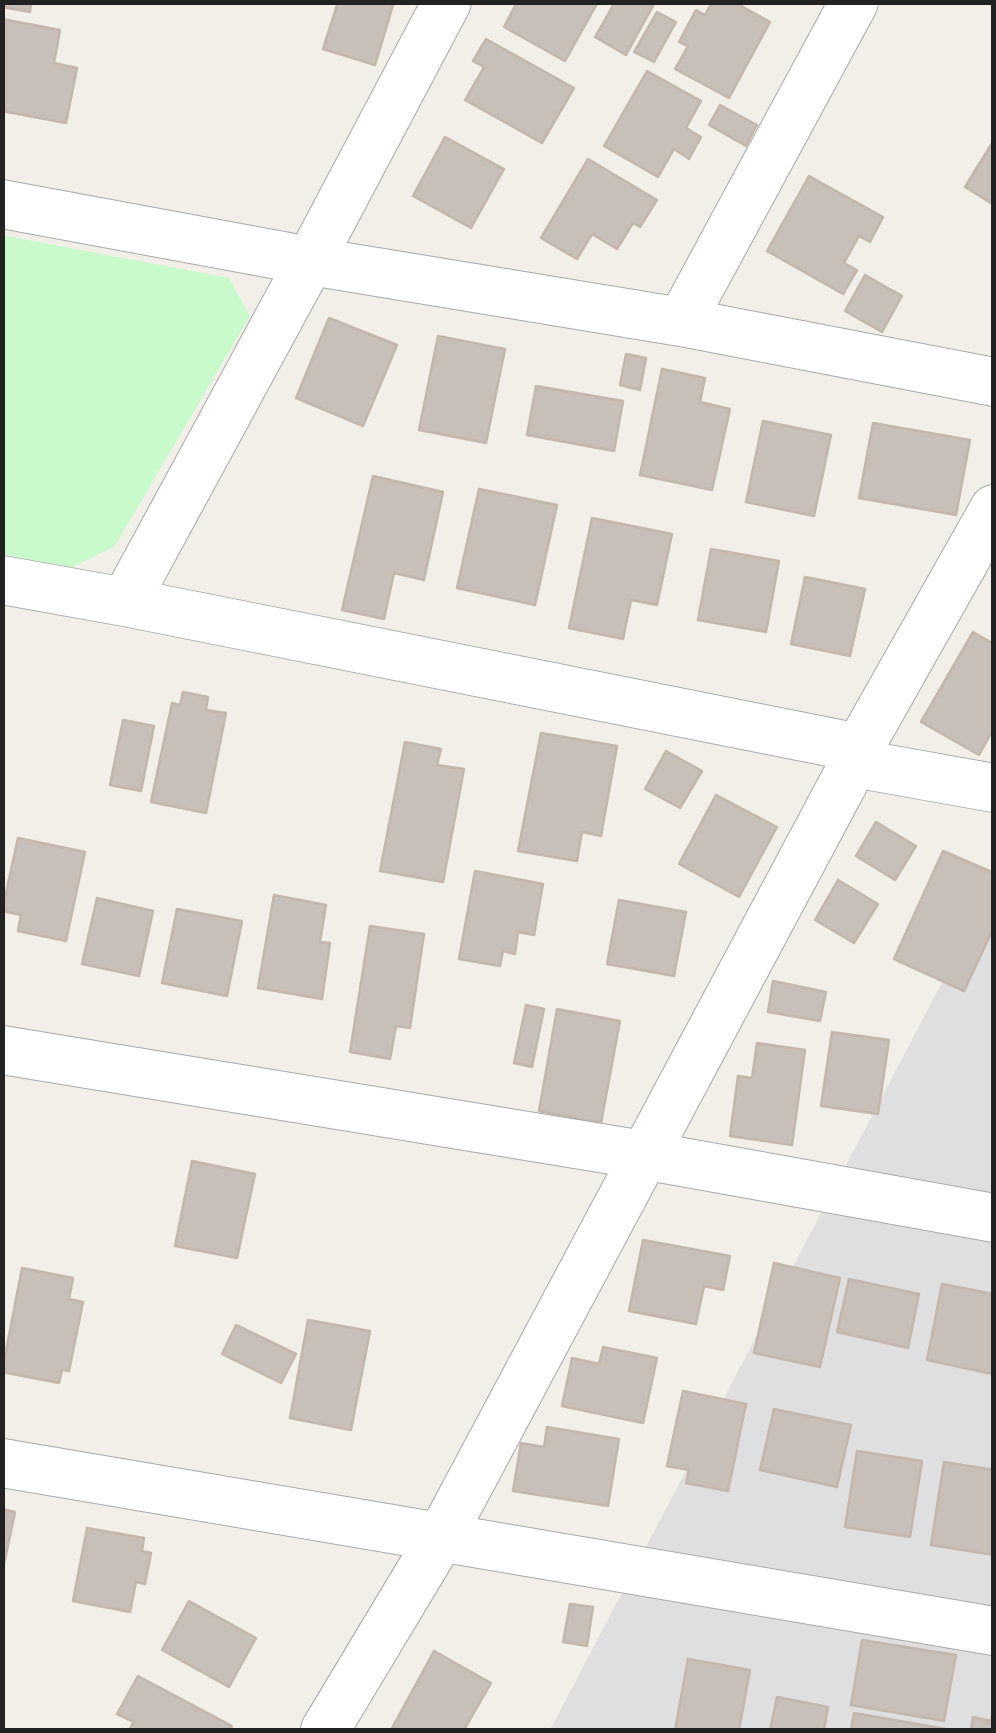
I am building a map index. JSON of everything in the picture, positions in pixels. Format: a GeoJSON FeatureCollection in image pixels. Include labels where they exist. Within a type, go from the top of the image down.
{"type":"FeatureCollection","features":[{"type":"Feature","properties":{"kind":"street"},"geometry":{"type":"LineString","coordinates":[[125,602],[446,2]]}},
{"type":"Feature","properties":{"kind":"street"},"geometry":{"type":"LineString","coordinates":[[681,322],[854,2]]}},
{"type":"Feature","properties":{"kind":"street"},"geometry":{"type":"LineString","coordinates":[[2,204],[310,261],[681,322],[994,382]]}},
{"type":"Feature","properties":{"kind":"street"},"geometry":{"type":"LineString","coordinates":[[325,1730],[441,1537],[856,756],[994,509]]}},
{"type":"Feature","properties":{"kind":"street"},"geometry":{"type":"LineString","coordinates":[[2,580],[125,602],[994,788]]}},
{"type":"Feature","properties":{"kind":"street"},"geometry":{"type":"LineString","coordinates":[[2,1050],[643,1155],[994,1218]]}},
{"type":"Feature","properties":{"kind":"street"},"geometry":{"type":"LineString","coordinates":[[2,1463],[994,1630]]}},
{"type":"Feature","properties":{"kind":"shaded area"},"geometry":{"type":"Polygon","coordinates":[[[993,885],[993,1730],[550,1730],[993,885]]]}},
{"type":"Feature","properties":{"kind":"green space"},"geometry":{"type":"Polygon","coordinates":[[[2,235],[229,278],[250,316],[115,546],[71,568],[3,554],[2,235]]]}},
{"type":"Feature","properties":{"kind":"building"},"geometry":{"type":"Polygon","coordinates":[[[2,2],[31,2],[30,12],[2,7],[2,2]]]}},
{"type":"Feature","properties":{"kind":"building"},"geometry":{"type":"Polygon","coordinates":[[[338,2],[394,2],[375,65],[323,49],[338,2]]]}},
{"type":"Feature","properties":{"kind":"building"},"geometry":{"type":"Polygon","coordinates":[[[517,2],[598,2],[565,61],[504,27],[517,2]]]}},
{"type":"Feature","properties":{"kind":"building"},"geometry":{"type":"Polygon","coordinates":[[[615,2],[655,2],[626,55],[595,37],[615,2]]]}},
{"type":"Feature","properties":{"kind":"building"},"geometry":{"type":"Polygon","coordinates":[[[712,2],[734,2],[770,22],[729,98],[675,69],[688,46],[679,42],[696,10],[705,15],[712,2]]]}},
{"type":"Feature","properties":{"kind":"building"},"geometry":{"type":"Polygon","coordinates":[[[657,12],[676,22],[654,62],[634,52],[657,12]]]}},
{"type":"Feature","properties":{"kind":"building"},"geometry":{"type":"Polygon","coordinates":[[[2,19],[60,30],[54,63],[77,68],[66,123],[2,111],[2,19]]]}},
{"type":"Feature","properties":{"kind":"building"},"geometry":{"type":"Polygon","coordinates":[[[486,39],[574,88],[542,143],[465,100],[484,67],[473,61],[486,39]]]}},
{"type":"Feature","properties":{"kind":"building"},"geometry":{"type":"Polygon","coordinates":[[[647,71],[701,101],[686,128],[701,137],[689,159],[674,149],[658,177],[604,146],[647,71]]]}},
{"type":"Feature","properties":{"kind":"building"},"geometry":{"type":"Polygon","coordinates":[[[720,105],[757,125],[746,146],[709,125],[720,105]]]}},
{"type":"Feature","properties":{"kind":"building"},"geometry":{"type":"Polygon","coordinates":[[[445,137],[504,169],[471,228],[413,196],[445,137]]]}},
{"type":"Feature","properties":{"kind":"building"},"geometry":{"type":"Polygon","coordinates":[[[994,140],[994,205],[965,187],[994,140]]]}},
{"type":"Feature","properties":{"kind":"building"},"geometry":{"type":"Polygon","coordinates":[[[588,159],[657,200],[640,227],[633,223],[617,249],[592,234],[577,259],[541,238],[588,159]]]}},
{"type":"Feature","properties":{"kind":"building"},"geometry":{"type":"Polygon","coordinates":[[[809,176],[883,217],[870,242],[859,236],[844,263],[857,270],[843,294],[767,251],[809,176]]]}},
{"type":"Feature","properties":{"kind":"building"},"geometry":{"type":"Polygon","coordinates":[[[865,275],[902,296],[882,332],[845,311],[865,275]]]}},
{"type":"Feature","properties":{"kind":"building"},"geometry":{"type":"Polygon","coordinates":[[[329,318],[397,345],[363,426],[296,398],[329,318]]]}},
{"type":"Feature","properties":{"kind":"building"},"geometry":{"type":"Polygon","coordinates":[[[438,336],[505,349],[486,443],[419,430],[438,336]]]}},
{"type":"Feature","properties":{"kind":"building"},"geometry":{"type":"Polygon","coordinates":[[[626,354],[646,358],[640,390],[620,385],[626,354]]]}},
{"type":"Feature","properties":{"kind":"building"},"geometry":{"type":"Polygon","coordinates":[[[662,369],[705,378],[700,402],[730,409],[712,490],[640,475],[662,369]]]}},
{"type":"Feature","properties":{"kind":"building"},"geometry":{"type":"Polygon","coordinates":[[[536,386],[623,401],[614,451],[527,435],[536,386]]]}},
{"type":"Feature","properties":{"kind":"building"},"geometry":{"type":"Polygon","coordinates":[[[763,421],[831,435],[814,516],[746,502],[763,421]]]}},
{"type":"Feature","properties":{"kind":"building"},"geometry":{"type":"Polygon","coordinates":[[[873,423],[970,440],[956,515],[859,498],[873,423]]]}},
{"type":"Feature","properties":{"kind":"building"},"geometry":{"type":"Polygon","coordinates":[[[373,476],[443,492],[424,580],[394,573],[384,619],[342,610],[373,476]]]}},
{"type":"Feature","properties":{"kind":"building"},"geometry":{"type":"Polygon","coordinates":[[[479,489],[557,505],[535,605],[457,588],[479,489]]]}},
{"type":"Feature","properties":{"kind":"building"},"geometry":{"type":"Polygon","coordinates":[[[592,518],[672,534],[657,605],[631,600],[623,639],[569,628],[592,518]]]}},
{"type":"Feature","properties":{"kind":"building"},"geometry":{"type":"Polygon","coordinates":[[[711,549],[779,561],[766,632],[698,620],[711,549]]]}},
{"type":"Feature","properties":{"kind":"building"},"geometry":{"type":"Polygon","coordinates":[[[805,577],[865,589],[850,656],[791,644],[805,577]]]}},
{"type":"Feature","properties":{"kind":"building"},"geometry":{"type":"Polygon","coordinates":[[[973,632],[994,644],[994,728],[979,755],[921,722],[973,632]]]}},
{"type":"Feature","properties":{"kind":"building"},"geometry":{"type":"Polygon","coordinates":[[[183,692],[208,697],[206,710],[226,713],[206,813],[151,802],[172,703],[180,705],[183,692]]]}},
{"type":"Feature","properties":{"kind":"building"},"geometry":{"type":"Polygon","coordinates":[[[123,720],[154,726],[141,791],[110,785],[123,720]]]}},
{"type":"Feature","properties":{"kind":"building"},"geometry":{"type":"Polygon","coordinates":[[[541,733],[617,746],[601,836],[582,832],[577,861],[518,851],[541,733]]]}},
{"type":"Feature","properties":{"kind":"building"},"geometry":{"type":"Polygon","coordinates":[[[405,742],[441,749],[437,765],[464,769],[443,882],[380,871],[405,742]]]}},
{"type":"Feature","properties":{"kind":"building"},"geometry":{"type":"Polygon","coordinates":[[[666,751],[702,771],[680,808],[645,789],[666,751]]]}},
{"type":"Feature","properties":{"kind":"building"},"geometry":{"type":"Polygon","coordinates":[[[716,795],[777,827],[739,897],[679,864],[716,795]]]}},
{"type":"Feature","properties":{"kind":"building"},"geometry":{"type":"Polygon","coordinates":[[[876,822],[916,846],[895,880],[856,856],[876,822]]]}},
{"type":"Feature","properties":{"kind":"building"},"geometry":{"type":"Polygon","coordinates":[[[18,838],[85,852],[66,941],[18,931],[21,915],[2,911],[18,838]]]}},
{"type":"Feature","properties":{"kind":"building"},"geometry":{"type":"Polygon","coordinates":[[[943,851],[994,873],[994,927],[964,991],[894,959],[943,851]]]}},
{"type":"Feature","properties":{"kind":"building"},"geometry":{"type":"Polygon","coordinates":[[[475,871],[543,884],[534,935],[518,932],[515,954],[503,951],[500,966],[459,959],[475,871]]]}},
{"type":"Feature","properties":{"kind":"building"},"geometry":{"type":"Polygon","coordinates":[[[838,880],[878,904],[854,943],[815,920],[838,880]]]}},
{"type":"Feature","properties":{"kind":"building"},"geometry":{"type":"Polygon","coordinates":[[[274,895],[326,905],[320,942],[330,943],[322,999],[258,988],[274,895]]]}},
{"type":"Feature","properties":{"kind":"building"},"geometry":{"type":"Polygon","coordinates":[[[97,898],[153,911],[139,976],[82,964],[97,898]]]}},
{"type":"Feature","properties":{"kind":"building"},"geometry":{"type":"Polygon","coordinates":[[[619,900],[686,912],[674,976],[607,964],[619,900]]]}},
{"type":"Feature","properties":{"kind":"building"},"geometry":{"type":"Polygon","coordinates":[[[177,909],[242,921],[227,996],[162,983],[177,909]]]}},
{"type":"Feature","properties":{"kind":"building"},"geometry":{"type":"Polygon","coordinates":[[[370,926],[424,934],[410,1028],[396,1026],[390,1059],[350,1052],[370,926]]]}},
{"type":"Feature","properties":{"kind":"building"},"geometry":{"type":"Polygon","coordinates":[[[773,981],[826,992],[820,1021],[768,1012],[773,981]]]}},
{"type":"Feature","properties":{"kind":"building"},"geometry":{"type":"Polygon","coordinates":[[[526,1005],[544,1009],[532,1067],[514,1063],[526,1005]]]}},
{"type":"Feature","properties":{"kind":"building"},"geometry":{"type":"Polygon","coordinates":[[[557,1009],[620,1021],[601,1123],[539,1111],[557,1009]]]}},
{"type":"Feature","properties":{"kind":"building"},"geometry":{"type":"Polygon","coordinates":[[[832,1032],[889,1040],[878,1114],[821,1106],[832,1032]]]}},
{"type":"Feature","properties":{"kind":"building"},"geometry":{"type":"Polygon","coordinates":[[[757,1043],[805,1050],[792,1145],[730,1136],[738,1076],[752,1078],[757,1043]]]}},
{"type":"Feature","properties":{"kind":"building"},"geometry":{"type":"Polygon","coordinates":[[[192,1161],[255,1174],[237,1258],[175,1246],[192,1161]]]}},
{"type":"Feature","properties":{"kind":"building"},"geometry":{"type":"Polygon","coordinates":[[[643,1240],[730,1256],[723,1290],[704,1286],[696,1324],[629,1311],[643,1240]]]}},
{"type":"Feature","properties":{"kind":"building"},"geometry":{"type":"Polygon","coordinates":[[[774,1263],[840,1278],[820,1367],[754,1353],[774,1263]]]}},
{"type":"Feature","properties":{"kind":"building"},"geometry":{"type":"Polygon","coordinates":[[[22,1268],[73,1278],[69,1299],[83,1302],[69,1371],[62,1370],[59,1383],[2,1372],[22,1268]]]}},
{"type":"Feature","properties":{"kind":"building"},"geometry":{"type":"Polygon","coordinates":[[[849,1279],[919,1294],[908,1348],[837,1332],[849,1279]]]}},
{"type":"Feature","properties":{"kind":"building"},"geometry":{"type":"Polygon","coordinates":[[[942,1284],[994,1294],[992,1374],[927,1360],[942,1284]]]}},
{"type":"Feature","properties":{"kind":"building"},"geometry":{"type":"Polygon","coordinates":[[[308,1320],[370,1331],[351,1430],[290,1418],[308,1320]]]}},
{"type":"Feature","properties":{"kind":"building"},"geometry":{"type":"Polygon","coordinates":[[[236,1325],[296,1354],[281,1383],[222,1354],[236,1325]]]}},
{"type":"Feature","properties":{"kind":"building"},"geometry":{"type":"Polygon","coordinates":[[[603,1347],[657,1358],[643,1423],[562,1406],[572,1358],[599,1364],[603,1347]]]}},
{"type":"Feature","properties":{"kind":"building"},"geometry":{"type":"Polygon","coordinates":[[[683,1391],[746,1404],[728,1491],[686,1483],[689,1470],[667,1466],[683,1391]]]}},
{"type":"Feature","properties":{"kind":"building"},"geometry":{"type":"Polygon","coordinates":[[[774,1409],[851,1425],[837,1487],[760,1470],[774,1409]]]}},
{"type":"Feature","properties":{"kind":"building"},"geometry":{"type":"Polygon","coordinates":[[[547,1427],[619,1439],[608,1506],[513,1491],[521,1443],[544,1447],[547,1427]]]}},
{"type":"Feature","properties":{"kind":"building"},"geometry":{"type":"Polygon","coordinates":[[[857,1451],[922,1461],[910,1537],[845,1527],[857,1451]]]}},
{"type":"Feature","properties":{"kind":"building"},"geometry":{"type":"Polygon","coordinates":[[[944,1462],[994,1470],[994,1555],[931,1545],[944,1462]]]}},
{"type":"Feature","properties":{"kind":"building"},"geometry":{"type":"Polygon","coordinates":[[[2,1509],[15,1512],[2,1574],[2,1509]]]}},
{"type":"Feature","properties":{"kind":"building"},"geometry":{"type":"Polygon","coordinates":[[[87,1528],[144,1538],[142,1551],[151,1553],[145,1584],[136,1582],[130,1612],[73,1601],[87,1528]]]}},
{"type":"Feature","properties":{"kind":"building"},"geometry":{"type":"Polygon","coordinates":[[[189,1601],[256,1638],[229,1687],[162,1650],[189,1601]]]}},
{"type":"Feature","properties":{"kind":"building"},"geometry":{"type":"Polygon","coordinates":[[[570,1604],[593,1607],[587,1646],[563,1642],[570,1604]]]}},
{"type":"Feature","properties":{"kind":"building"},"geometry":{"type":"Polygon","coordinates":[[[862,1640],[956,1655],[944,1721],[851,1705],[862,1640]]]}},
{"type":"Feature","properties":{"kind":"building"},"geometry":{"type":"Polygon","coordinates":[[[434,1651],[491,1683],[464,1730],[391,1730],[434,1651]]]}},
{"type":"Feature","properties":{"kind":"building"},"geometry":{"type":"Polygon","coordinates":[[[688,1659],[750,1670],[739,1730],[675,1730],[688,1659]]]}},
{"type":"Feature","properties":{"kind":"building"},"geometry":{"type":"Polygon","coordinates":[[[138,1676],[232,1726],[229,1730],[129,1730],[134,1722],[117,1714],[138,1676]]]}},
{"type":"Feature","properties":{"kind":"building"},"geometry":{"type":"Polygon","coordinates":[[[777,1697],[828,1707],[824,1730],[770,1730],[777,1697]]]}},
{"type":"Feature","properties":{"kind":"building"},"geometry":{"type":"Polygon","coordinates":[[[994,1706],[994,1730],[971,1730],[973,1717],[991,1721],[994,1706]]]}},
{"type":"Feature","properties":{"kind":"building"},"geometry":{"type":"Polygon","coordinates":[[[854,1713],[952,1730],[851,1730],[854,1713]]]}}]}
